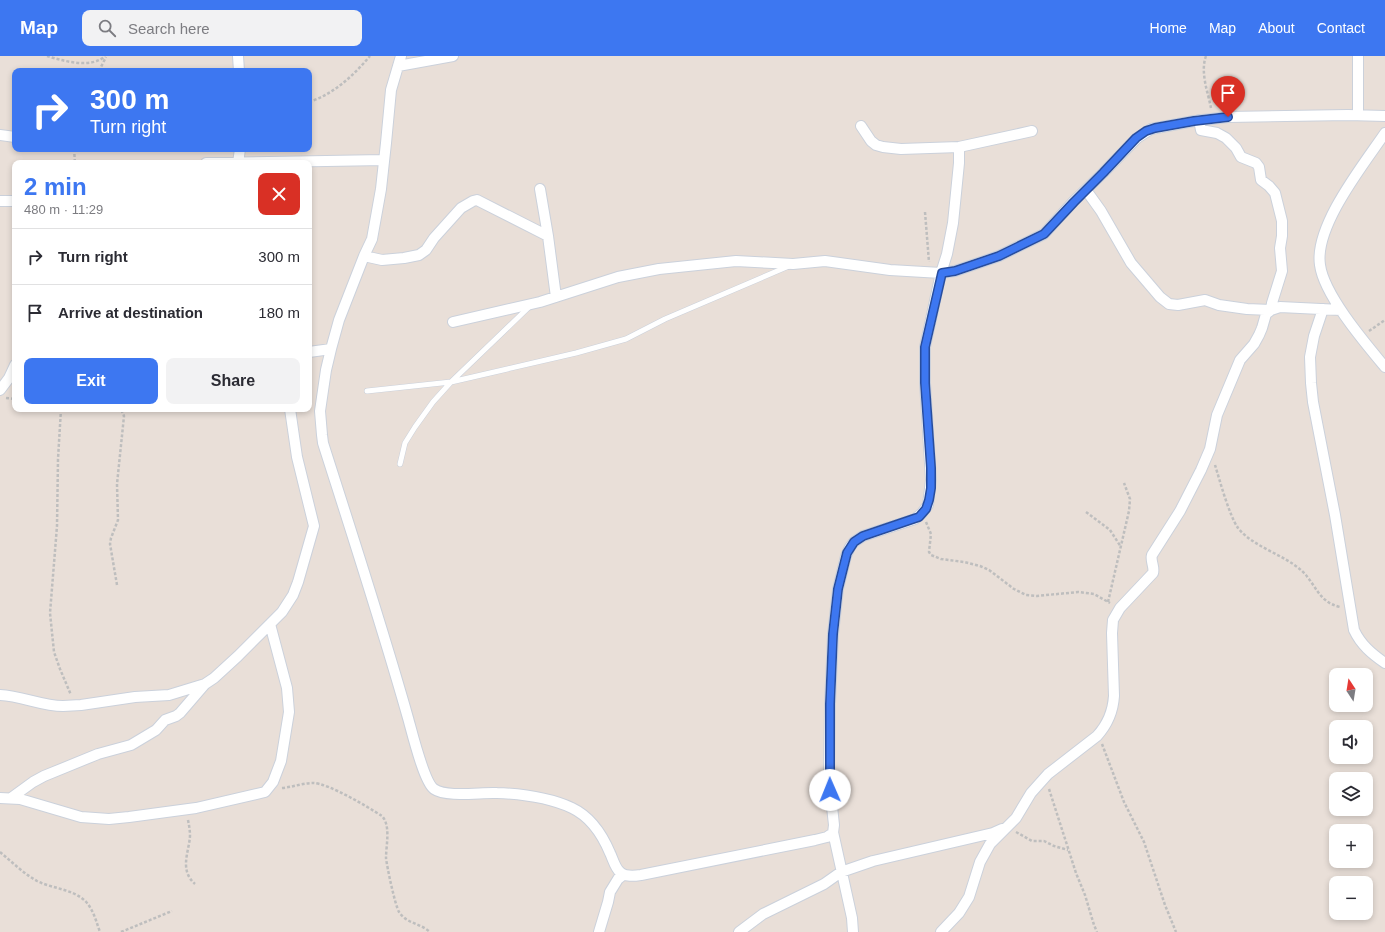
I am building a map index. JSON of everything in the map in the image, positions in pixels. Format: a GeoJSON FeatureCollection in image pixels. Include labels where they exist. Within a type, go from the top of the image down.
{"type":"FeatureCollection","features":[{"type":"Feature","properties":{"kind":"street"},"geometry":{"type":"LineString","coordinates":[[238,56],[239,68]]}},
{"type":"Feature","properties":{"kind":"street"},"geometry":{"type":"LineString","coordinates":[[401,56],[391,90],[384,160],[372,239],[339,320],[331,349],[320,411],[322,435],[393,664],[420,759],[431,787],[444,792],[528,795],[550,799],[571,808],[584,815],[595,826],[610,851],[617,868],[623,875]]}},
{"type":"Feature","properties":{"kind":"street"},"geometry":{"type":"LineString","coordinates":[[398,66],[453,56]]}},
{"type":"Feature","properties":{"kind":"street"},"geometry":{"type":"LineString","coordinates":[[1358,56],[1358,115]]}},
{"type":"Feature","properties":{"kind":"street"},"geometry":{"type":"LineString","coordinates":[[453,322],[532,304],[618,277],[659,269],[736,261],[792,264],[825,261],[890,270],[942,273],[955,271],[999,256],[1044,234],[1136,138],[1146,131],[1199,120],[1236,117],[1385,116]]}},
{"type":"Feature","properties":{"kind":"street"},"geometry":{"type":"LineString","coordinates":[[941,932],[953,921],[969,898],[977,868],[982,856],[1016,818],[1031,793],[1048,774],[1068,757],[1090,743],[1099,734],[1110,718],[1113,706],[1112,623],[1114,617],[1120,608],[1153,573],[1154,568],[1151,558],[1180,510],[1201,470],[1210,449],[1217,415],[1240,360],[1254,344],[1262,328],[1266,314],[1271,310],[1272,302],[1281,279],[1282,271],[1280,248],[1282,221],[1275,193],[1261,180],[1259,167],[1256,163],[1241,157],[1236,148],[1226,138],[1217,133],[1201,130],[1199,120]]}},
{"type":"Feature","properties":{"kind":"street"},"geometry":{"type":"LineString","coordinates":[[861,126],[871,141],[876,145],[901,149],[959,147],[1032,131]]}},
{"type":"Feature","properties":{"kind":"street"},"geometry":{"type":"LineString","coordinates":[[1385,133],[1346,190],[1333,212],[1323,239],[1319,259],[1320,268],[1329,289],[1341,310],[1385,366]]}},
{"type":"Feature","properties":{"kind":"street"},"geometry":{"type":"LineString","coordinates":[[0,135],[12,137]]}},
{"type":"Feature","properties":{"kind":"street"},"geometry":{"type":"LineString","coordinates":[[853,932],[852,918],[833,832],[834,825],[829,779],[830,704],[834,627],[838,589],[846,556],[851,545],[863,536],[915,519],[926,509],[929,500],[931,480],[925,383],[925,347],[942,273],[948,254],[953,223],[959,163],[959,147]]}},
{"type":"Feature","properties":{"kind":"street"},"geometry":{"type":"LineString","coordinates":[[312,161],[384,160]]}},
{"type":"Feature","properties":{"kind":"street"},"geometry":{"type":"LineString","coordinates":[[540,189],[556,297]]}},
{"type":"Feature","properties":{"kind":"street"},"geometry":{"type":"LineString","coordinates":[[1086,190],[1101,211],[1131,263],[1160,297],[1169,304],[1178,305],[1204,300],[1219,305],[1247,309],[1271,310],[1280,308],[1341,310]]}},
{"type":"Feature","properties":{"kind":"street"},"geometry":{"type":"LineString","coordinates":[[364,256],[382,260],[418,255],[426,250],[434,238],[461,208],[477,200],[548,236]]}},
{"type":"Feature","properties":{"kind":"street"},"geometry":{"type":"LineString","coordinates":[[0,201],[12,201]]}},
{"type":"Feature","properties":{"kind":"street"},"geometry":{"type":"LineString","coordinates":[[1323,309],[1314,336],[1310,356],[1313,402],[1336,522],[1354,630],[1366,648],[1383,659]]}},
{"type":"Feature","properties":{"kind":"street"},"geometry":{"type":"LineString","coordinates":[[312,352],[331,349]]}},
{"type":"Feature","properties":{"kind":"street"},"geometry":{"type":"LineString","coordinates":[[0,390],[12,372]]}},
{"type":"Feature","properties":{"kind":"street"},"geometry":{"type":"LineString","coordinates":[[11,798],[44,776],[98,754],[132,745],[146,737],[156,730],[165,720],[180,713],[205,684],[218,675],[282,612],[293,595],[302,570],[314,526],[313,516],[297,457],[290,412]]}},
{"type":"Feature","properties":{"kind":"street"},"geometry":{"type":"LineString","coordinates":[[0,798],[11,798],[40,804],[70,814],[95,818],[129,817],[185,810],[265,792],[268,790],[276,776],[281,761],[289,712],[287,688],[270,624]]}},
{"type":"Feature","properties":{"kind":"street"},"geometry":{"type":"LineString","coordinates":[[0,693],[55,706],[76,706],[128,698],[169,694],[205,684]]}},
{"type":"Feature","properties":{"kind":"street"},"geometry":{"type":"LineString","coordinates":[[739,932],[763,914],[824,884],[842,872],[872,861],[994,833],[1006,828]]}},
{"type":"Feature","properties":{"kind":"street"},"geometry":{"type":"LineString","coordinates":[[599,932],[610,892],[618,879],[623,875],[641,875],[822,838],[831,835],[833,832]]}},
{"type":"Feature","properties":{"kind":"lane"},"geometry":{"type":"LineString","coordinates":[[367,391],[451,382],[576,353],[626,339],[665,319],[792,264]]}},
{"type":"Feature","properties":{"kind":"lane"},"geometry":{"type":"LineString","coordinates":[[400,464],[405,443],[415,427],[451,382],[532,304]]}},
{"type":"Feature","properties":{"kind":"path"},"geometry":{"type":"LineString","coordinates":[[47,56],[72,62],[86,63],[97,61],[106,56]]}},
{"type":"Feature","properties":{"kind":"path"},"geometry":{"type":"LineString","coordinates":[[100,68],[106,56]]}},
{"type":"Feature","properties":{"kind":"path"},"geometry":{"type":"LineString","coordinates":[[312,100],[346,82],[370,56]]}},
{"type":"Feature","properties":{"kind":"path"},"geometry":{"type":"LineString","coordinates":[[1206,56],[1204,61],[1204,72],[1213,119]]}},
{"type":"Feature","properties":{"kind":"path"},"geometry":{"type":"LineString","coordinates":[[925,212],[930,272]]}},
{"type":"Feature","properties":{"kind":"path"},"geometry":{"type":"LineString","coordinates":[[1360,336],[1385,320]]}},
{"type":"Feature","properties":{"kind":"path"},"geometry":{"type":"LineString","coordinates":[[61,412],[58,459],[57,526],[50,613],[54,652],[76,706]]}},
{"type":"Feature","properties":{"kind":"path"},"geometry":{"type":"LineString","coordinates":[[118,585],[110,544],[118,520],[117,484],[124,416],[122,412]]}},
{"type":"Feature","properties":{"kind":"path"},"geometry":{"type":"LineString","coordinates":[[1210,449],[1231,512],[1238,528],[1254,541],[1301,570],[1326,602],[1351,609]]}},
{"type":"Feature","properties":{"kind":"path"},"geometry":{"type":"LineString","coordinates":[[1108,602],[1130,502],[1124,483]]}},
{"type":"Feature","properties":{"kind":"path"},"geometry":{"type":"LineString","coordinates":[[1086,512],[1110,530],[1121,548]]}},
{"type":"Feature","properties":{"kind":"path"},"geometry":{"type":"LineString","coordinates":[[922,513],[931,534],[929,552],[931,555],[941,559],[980,566],[989,570],[1014,589],[1026,595],[1037,596],[1078,592],[1094,594],[1120,608]]}},
{"type":"Feature","properties":{"kind":"path"},"geometry":{"type":"LineString","coordinates":[[1099,734],[1124,802],[1144,842],[1164,905],[1176,932]]}},
{"type":"Feature","properties":{"kind":"path"},"geometry":{"type":"LineString","coordinates":[[1048,774],[1049,792],[1097,932]]}},
{"type":"Feature","properties":{"kind":"path"},"geometry":{"type":"LineString","coordinates":[[268,790],[308,784],[321,784],[334,789],[382,816],[385,819],[387,828],[387,860],[398,911],[406,920],[425,927],[430,932]]}},
{"type":"Feature","properties":{"kind":"path"},"geometry":{"type":"LineString","coordinates":[[185,810],[190,835],[185,863],[189,877],[195,884]]}},
{"type":"Feature","properties":{"kind":"path"},"geometry":{"type":"LineString","coordinates":[[1006,828],[1032,841],[1044,841],[1069,851]]}},
{"type":"Feature","properties":{"kind":"path"},"geometry":{"type":"LineString","coordinates":[[0,852],[24,873],[38,881],[80,896],[90,908],[100,932]]}},
{"type":"Feature","properties":{"kind":"path"},"geometry":{"type":"LineString","coordinates":[[121,932],[172,911]]}},
{"type":"Feature","properties":{"kind":"route"},"geometry":{"type":"LineString","coordinates":[[830,790],[830,704],[833,634],[838,589],[847,553],[854,542],[863,536],[919,517],[926,509],[929,500],[931,488],[931,468],[925,383],[925,347],[942,273],[955,271],[999,256],[1049,231],[1074,202],[1136,138],[1146,131],[1194,121],[1228,117]]}}]}
